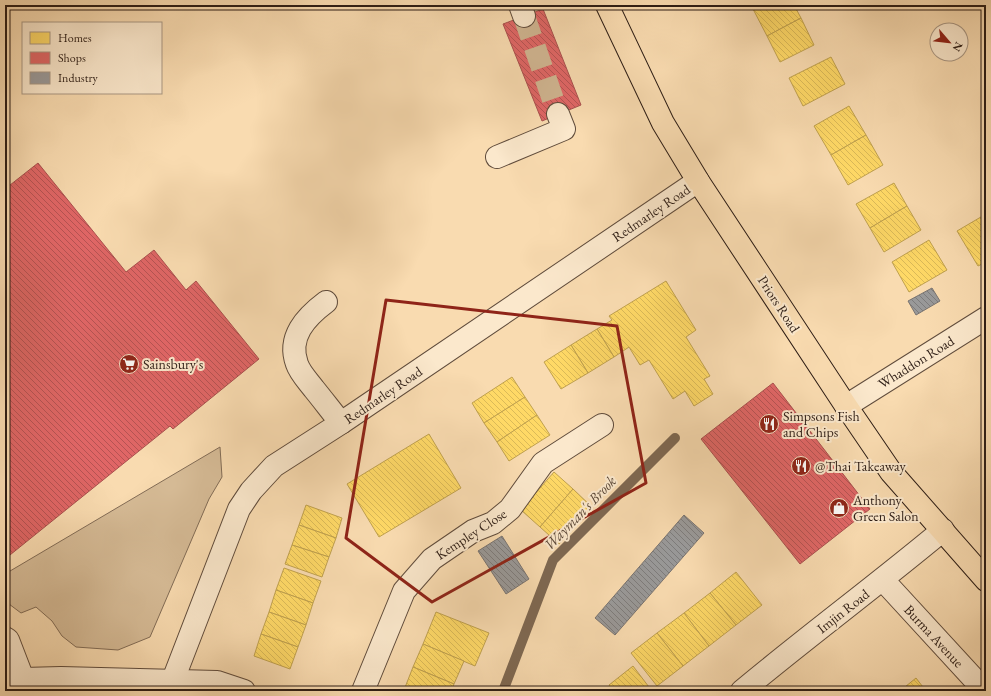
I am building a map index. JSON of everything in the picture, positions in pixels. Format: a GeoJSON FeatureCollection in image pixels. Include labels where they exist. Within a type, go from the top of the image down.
{"type":"FeatureCollection","features":[{"type":"Feature","properties":{"kind":"main road","name":"Priors Road"},"geometry":{"type":"LineString","coordinates":[[607,5],[663,123],[698,181],[846,406],[892,472],[986,580]]}},
{"type":"Feature","properties":{"kind":"street"},"geometry":{"type":"LineString","coordinates":[[497,157],[564,129],[558,114]]}},
{"type":"Feature","properties":{"kind":"street","name":"Redmarley Road"},"geometry":{"type":"LineString","coordinates":[[173,686],[239,509],[251,492],[274,466],[341,424],[698,181]]}},
{"type":"Feature","properties":{"kind":"street"},"geometry":{"type":"LineString","coordinates":[[326,302],[312,312],[301,326],[295,340],[294,352],[297,364],[303,375],[341,424]]}},
{"type":"Feature","properties":{"kind":"street","name":"Whaddon Road"},"geometry":{"type":"LineString","coordinates":[[846,406],[986,318]]}},
{"type":"Feature","properties":{"kind":"street","name":"Kempley Close"},"geometry":{"type":"LineString","coordinates":[[363,691],[404,591],[432,559],[474,531],[493,523],[510,509],[543,463],[602,425]]}},
{"type":"Feature","properties":{"kind":"street","name":"Imjin Road"},"geometry":{"type":"LineString","coordinates":[[742,691],[883,580],[943,530]]}},
{"type":"Feature","properties":{"kind":"street","name":"Burma Avenue"},"geometry":{"type":"LineString","coordinates":[[883,580],[984,691]]}},
{"type":"Feature","properties":{"kind":"street"},"geometry":{"type":"LineString","coordinates":[[5,638],[8,640],[14,684],[61,678],[173,686],[217,682],[244,691]]}},
{"type":"Feature","properties":{"kind":"highlighted area"},"geometry":{"type":"Polygon","coordinates":[[[386,300],[617,326],[646,483],[432,602],[346,538],[386,300]]]}},
{"type":"Feature","properties":{"kind":"shaded area"},"geometry":{"type":"Polygon","coordinates":[[[220,447],[222,477],[209,499],[150,637],[118,650],[76,647],[62,636],[52,621],[36,607],[21,613],[5,601],[5,574],[220,447]]]}},
{"type":"Feature","properties":{"kind":"building: Homes"},"geometry":{"type":"Polygon","coordinates":[[[760,5],[794,5],[801,18],[767,36],[753,9],[760,5]]]}},
{"type":"Feature","properties":{"kind":"building: Homes"},"geometry":{"type":"Polygon","coordinates":[[[801,18],[814,45],[780,62],[767,36],[801,18]]]}},
{"type":"Feature","properties":{"kind":"building: Homes"},"geometry":{"type":"Polygon","coordinates":[[[831,57],[845,84],[803,106],[789,78],[831,57]]]}},
{"type":"Feature","properties":{"kind":"building: Homes"},"geometry":{"type":"Polygon","coordinates":[[[849,106],[866,135],[831,155],[814,126],[849,106]]]}},
{"type":"Feature","properties":{"kind":"building: Homes"},"geometry":{"type":"Polygon","coordinates":[[[866,135],[883,165],[848,185],[831,155],[866,135]]]}},
{"type":"Feature","properties":{"kind":"building: Homes"},"geometry":{"type":"Polygon","coordinates":[[[894,183],[907,206],[870,228],[856,204],[894,183]]]}},
{"type":"Feature","properties":{"kind":"building: Homes"},"geometry":{"type":"Polygon","coordinates":[[[907,206],[921,230],[884,252],[870,228],[907,206]]]}},
{"type":"Feature","properties":{"kind":"building: Homes"},"geometry":{"type":"Polygon","coordinates":[[[986,214],[986,262],[978,266],[957,231],[986,214]]]}},
{"type":"Feature","properties":{"kind":"building: Homes"},"geometry":{"type":"Polygon","coordinates":[[[929,240],[947,270],[909,292],[892,262],[929,240]]]}},
{"type":"Feature","properties":{"kind":"building: Homes"},"geometry":{"type":"Polygon","coordinates":[[[666,281],[696,330],[686,337],[710,376],[704,379],[713,394],[694,406],[685,391],[673,399],[649,360],[640,365],[629,347],[614,357],[597,329],[612,320],[609,316],[666,281]]]}},
{"type":"Feature","properties":{"kind":"building: Homes"},"geometry":{"type":"Polygon","coordinates":[[[597,329],[614,357],[588,373],[571,345],[597,329]]]}},
{"type":"Feature","properties":{"kind":"building: Homes"},"geometry":{"type":"Polygon","coordinates":[[[571,345],[588,373],[561,389],[544,362],[571,345]]]}},
{"type":"Feature","properties":{"kind":"building: Homes"},"geometry":{"type":"Polygon","coordinates":[[[512,377],[525,397],[484,423],[472,403],[512,377]]]}},
{"type":"Feature","properties":{"kind":"building: Homes"},"geometry":{"type":"Polygon","coordinates":[[[525,397],[537,415],[497,442],[484,423],[525,397]]]}},
{"type":"Feature","properties":{"kind":"building: Homes"},"geometry":{"type":"Polygon","coordinates":[[[537,415],[550,435],[509,461],[497,442],[537,415]]]}},
{"type":"Feature","properties":{"kind":"building: Homes"},"geometry":{"type":"Polygon","coordinates":[[[429,434],[461,488],[379,537],[347,484],[429,434]]]}},
{"type":"Feature","properties":{"kind":"building: Homes"},"geometry":{"type":"Polygon","coordinates":[[[554,472],[573,489],[540,527],[521,510],[554,472]]]}},
{"type":"Feature","properties":{"kind":"building: Homes"},"geometry":{"type":"Polygon","coordinates":[[[573,489],[592,507],[559,544],[540,527],[573,489]]]}},
{"type":"Feature","properties":{"kind":"building: Homes"},"geometry":{"type":"Polygon","coordinates":[[[306,505],[342,518],[336,538],[299,525],[306,505]]]}},
{"type":"Feature","properties":{"kind":"building: Homes"},"geometry":{"type":"Polygon","coordinates":[[[299,525],[336,538],[329,557],[292,545],[299,525]]]}},
{"type":"Feature","properties":{"kind":"building: Homes"},"geometry":{"type":"Polygon","coordinates":[[[292,545],[329,557],[322,577],[285,564],[292,545]]]}},
{"type":"Feature","properties":{"kind":"building: Homes"},"geometry":{"type":"Polygon","coordinates":[[[284,568],[321,581],[313,603],[276,590],[284,568]]]}},
{"type":"Feature","properties":{"kind":"building: Homes"},"geometry":{"type":"Polygon","coordinates":[[[736,572],[762,605],[736,625],[710,593],[736,572]]]}},
{"type":"Feature","properties":{"kind":"building: Homes"},"geometry":{"type":"Polygon","coordinates":[[[276,590],[313,603],[306,625],[269,612],[276,590]]]}},
{"type":"Feature","properties":{"kind":"building: Homes"},"geometry":{"type":"Polygon","coordinates":[[[710,593],[736,625],[709,646],[684,613],[710,593]]]}},
{"type":"Feature","properties":{"kind":"building: Homes"},"geometry":{"type":"Polygon","coordinates":[[[269,612],[306,625],[298,647],[261,634],[269,612]]]}},
{"type":"Feature","properties":{"kind":"building: Homes"},"geometry":{"type":"Polygon","coordinates":[[[436,612],[489,633],[475,666],[423,644],[436,612]]]}},
{"type":"Feature","properties":{"kind":"building: Homes"},"geometry":{"type":"Polygon","coordinates":[[[684,613],[709,646],[683,666],[657,633],[684,613]]]}},
{"type":"Feature","properties":{"kind":"building: Homes"},"geometry":{"type":"Polygon","coordinates":[[[657,633],[683,666],[657,686],[631,653],[657,633]]]}},
{"type":"Feature","properties":{"kind":"building: Homes"},"geometry":{"type":"Polygon","coordinates":[[[261,634],[298,647],[290,669],[254,656],[261,634]]]}},
{"type":"Feature","properties":{"kind":"building: Homes"},"geometry":{"type":"Polygon","coordinates":[[[423,644],[464,661],[454,684],[413,667],[423,644]]]}},
{"type":"Feature","properties":{"kind":"building: Homes"},"geometry":{"type":"Polygon","coordinates":[[[633,666],[652,691],[613,691],[609,685],[633,666]]]}},
{"type":"Feature","properties":{"kind":"building: Homes"},"geometry":{"type":"Polygon","coordinates":[[[413,667],[454,684],[451,691],[404,690],[413,667]]]}},
{"type":"Feature","properties":{"kind":"building: Homes"},"geometry":{"type":"Polygon","coordinates":[[[916,678],[926,691],[900,691],[916,678]]]}},
{"type":"Feature","properties":{"kind":"building: Shops"},"geometry":{"type":"Polygon","coordinates":[[[543,9],[581,105],[542,121],[503,24],[543,9]]]}},
{"type":"Feature","properties":{"kind":"building: Shops","name":"Sainsbury's"},"geometry":{"type":"Polygon","coordinates":[[[38,163],[126,272],[154,250],[186,290],[196,281],[259,359],[173,429],[170,426],[5,559],[5,189],[38,163]]]}},
{"type":"Feature","properties":{"kind":"building: Shops"},"geometry":{"type":"Polygon","coordinates":[[[773,383],[870,509],[800,564],[701,439],[773,383]]]}},
{"type":"Feature","properties":{"kind":"building: Industry"},"geometry":{"type":"Polygon","coordinates":[[[932,288],[940,301],[916,315],[908,301],[932,288]]]}},
{"type":"Feature","properties":{"kind":"building: Industry"},"geometry":{"type":"Polygon","coordinates":[[[684,515],[704,533],[615,635],[595,618],[684,515]]]}},
{"type":"Feature","properties":{"kind":"building: Industry"},"geometry":{"type":"Polygon","coordinates":[[[502,536],[529,579],[506,594],[478,551],[502,536]]]}},
{"type":"Feature","properties":{"kind":"waterway","name":"Wayman's Brook"},"geometry":{"type":"LineString","coordinates":[[503,691],[553,560],[675,438]]}},
{"type":"Feature","properties":{"kind":"tunnel"},"geometry":{"type":"LineString","coordinates":[[524,16],[558,114]]}},
{"type":"Feature","properties":{"kind":"place","name":"Sainsbury's"},"geometry":{"type":"Point","coordinates":[129,364]}},
{"type":"Feature","properties":{"kind":"place","name":"Simpsons Fish and Chips"},"geometry":{"type":"Point","coordinates":[769,424]}},
{"type":"Feature","properties":{"kind":"place","name":"@Thai Takeaway"},"geometry":{"type":"Point","coordinates":[801,466]}},
{"type":"Feature","properties":{"kind":"place","name":"Anthony Green Salon"},"geometry":{"type":"Point","coordinates":[839,508]}}]}
